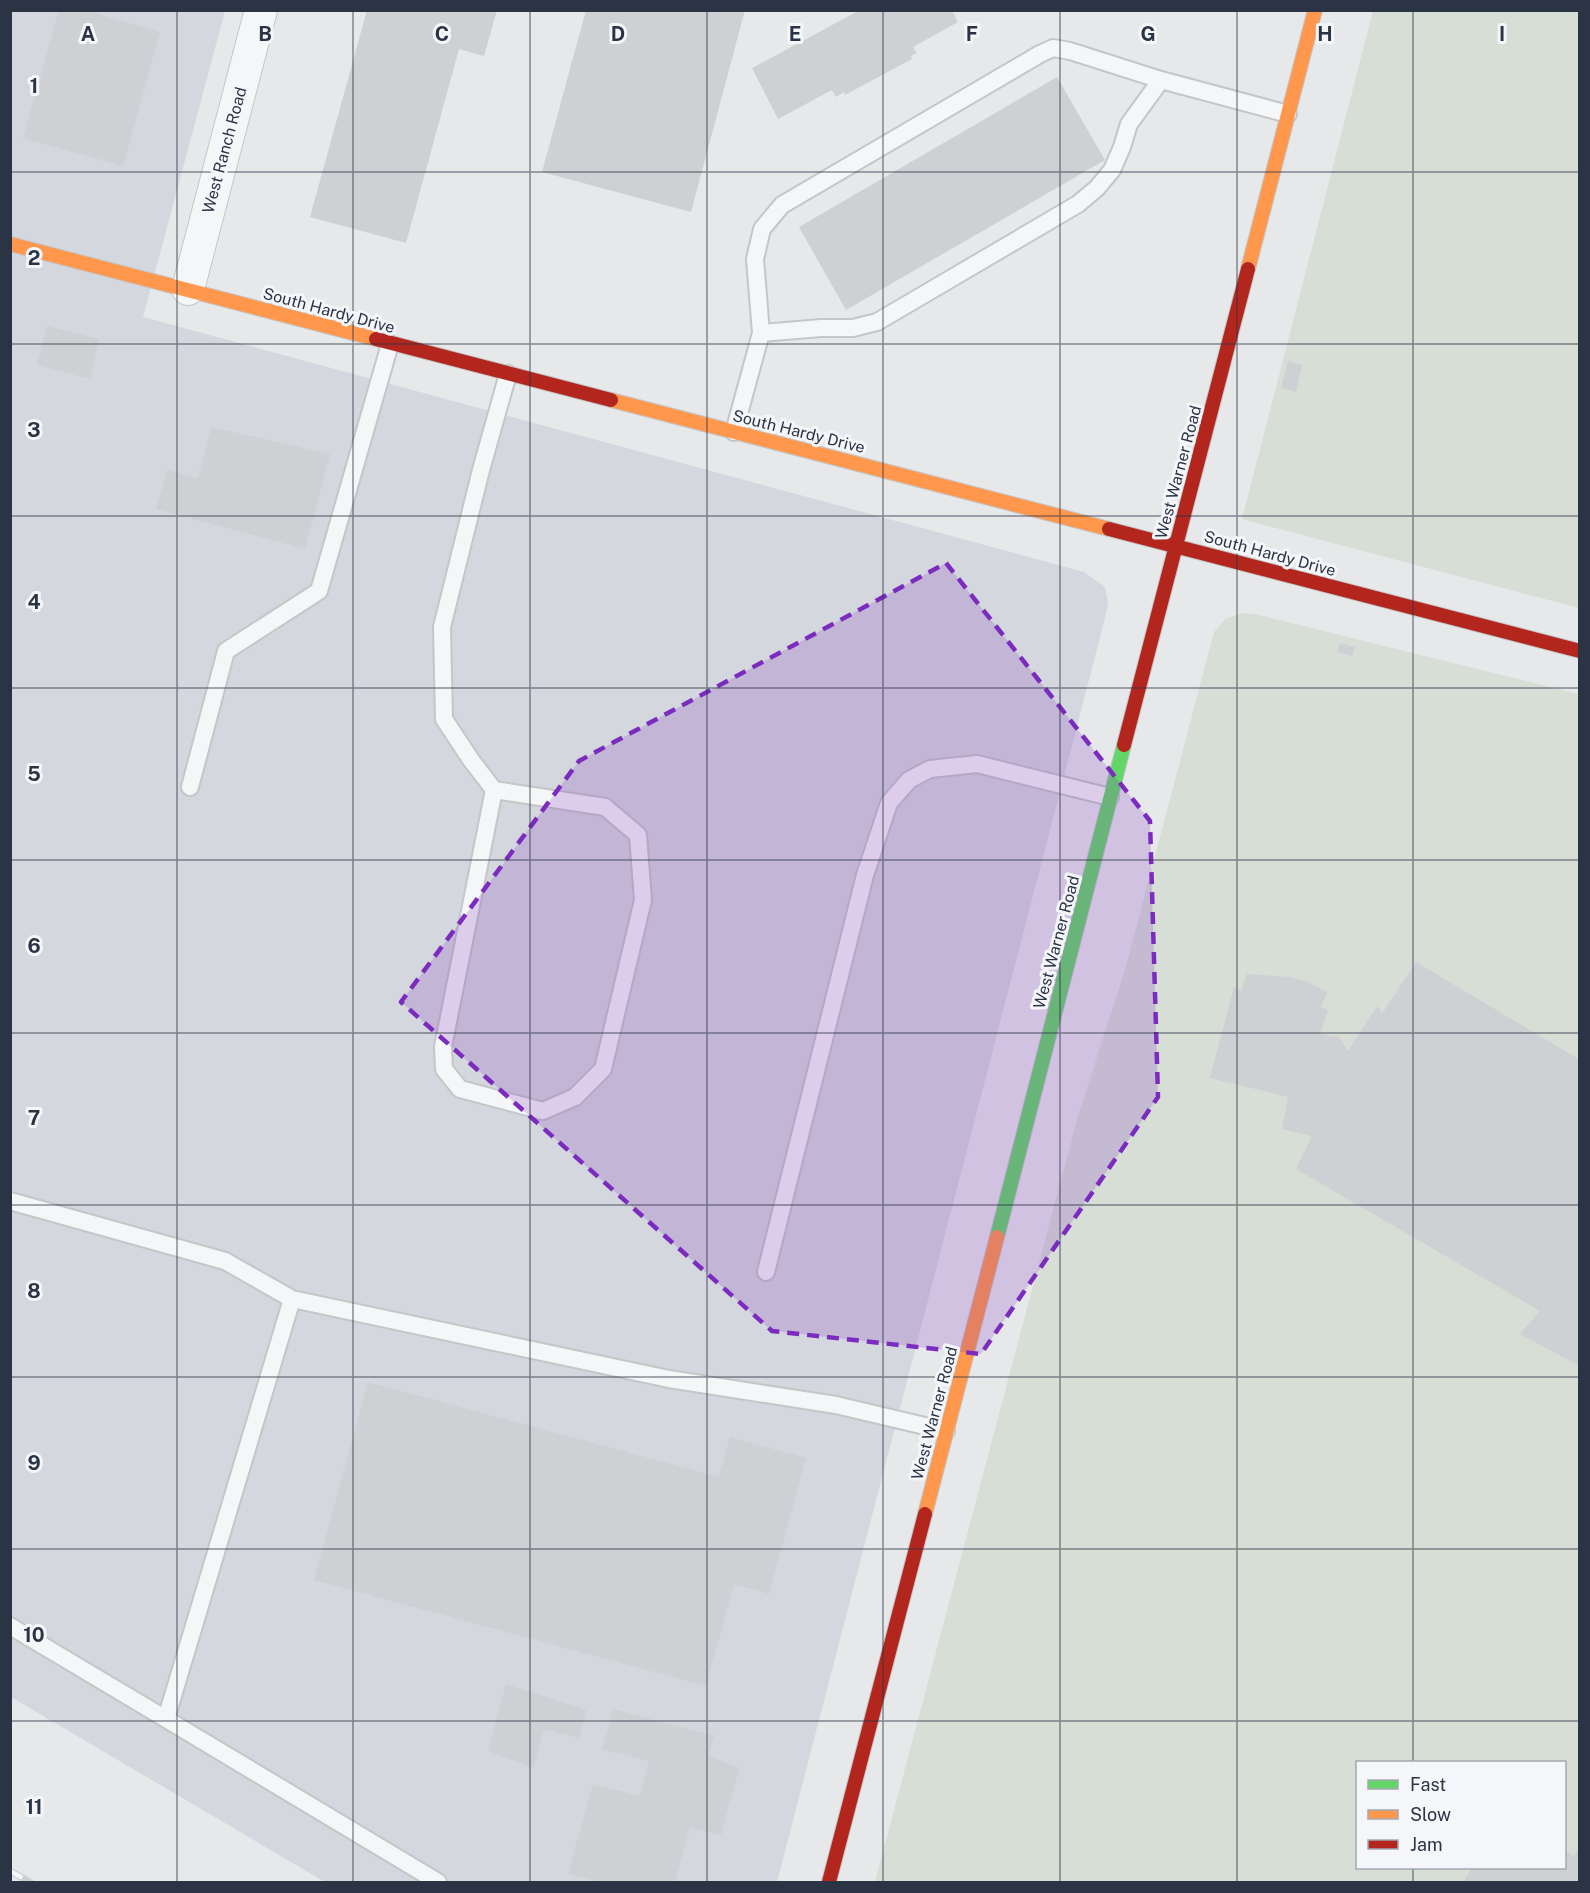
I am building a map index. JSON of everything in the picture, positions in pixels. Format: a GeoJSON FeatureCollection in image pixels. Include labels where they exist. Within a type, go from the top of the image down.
{"type":"FeatureCollection","features":[{"type":"Feature","properties":{"kind":"main road","name":"West Warner Road"},"geometry":{"type":"LineString","coordinates":[[830,1882],[1315,10]]}},
{"type":"Feature","properties":{"kind":"main road","name":"South Hardy Drive"},"geometry":{"type":"LineString","coordinates":[[10,244],[1580,651]]}},
{"type":"Feature","properties":{"kind":"street","name":"West Ranch Road"},"geometry":{"type":"LineString","coordinates":[[188,290],[261,10]]}},
{"type":"Feature","properties":{"kind":"lane"},"geometry":{"type":"LineString","coordinates":[[734,432],[761,333],[755,259],[762,228],[782,205],[1040,54],[1053,48],[1070,51],[1161,80],[1288,114]]}},
{"type":"Feature","properties":{"kind":"lane"},"geometry":{"type":"LineString","coordinates":[[761,333],[853,328],[878,322],[1078,204],[1097,188],[1112,170],[1129,124],[1161,80]]}},
{"type":"Feature","properties":{"kind":"lane"},"geometry":{"type":"LineString","coordinates":[[190,787],[226,651],[319,591],[390,344]]}},
{"type":"Feature","properties":{"kind":"lane"},"geometry":{"type":"LineString","coordinates":[[494,790],[443,1047],[444,1069],[460,1089],[543,1111],[575,1097],[603,1070],[643,900],[638,835],[605,807],[494,790],[444,719],[442,627],[481,470],[508,374]]}},
{"type":"Feature","properties":{"kind":"lane"},"geometry":{"type":"LineString","coordinates":[[766,1272],[865,875],[889,803],[909,780],[930,769],[976,765],[1110,797]]}},
{"type":"Feature","properties":{"kind":"lane"},"geometry":{"type":"LineString","coordinates":[[10,1201],[225,1261],[292,1299],[669,1379],[836,1405],[946,1431]]}},
{"type":"Feature","properties":{"kind":"lane"},"geometry":{"type":"LineString","coordinates":[[166,1719],[292,1299]]}},
{"type":"Feature","properties":{"kind":"lane"},"geometry":{"type":"LineString","coordinates":[[10,1626],[438,1882]]}},
{"type":"Feature","properties":{"kind":"highlighted area"},"geometry":{"type":"Polygon","coordinates":[[[946,563],[1150,821],[1158,1097],[981,1354],[772,1331],[401,1002],[579,761],[946,563]]]}},
{"type":"Feature","properties":{"kind":"shaded area"},"geometry":{"type":"Polygon","coordinates":[[[11,11],[225,11],[143,317],[1084,572],[1105,587],[1108,603],[1105,618],[777,1882],[325,1882],[11,1697],[11,11]]]}},
{"type":"Feature","properties":{"kind":"shaded area"},"geometry":{"type":"Polygon","coordinates":[[[1373,11],[1579,11],[1579,608],[1242,519],[1373,11]]]}},
{"type":"Feature","properties":{"kind":"shaded area"},"geometry":{"type":"Polygon","coordinates":[[[1243,613],[1255,614],[1579,694],[1579,1882],[875,1882],[1078,1116],[1125,970],[1214,632],[1225,619],[1243,613]]]}},
{"type":"Feature","properties":{"kind":"building"},"geometry":{"type":"Polygon","coordinates":[[[59,10],[83,10],[160,32],[123,166],[23,138],[59,10]]]}},
{"type":"Feature","properties":{"kind":"building"},"geometry":{"type":"Polygon","coordinates":[[[367,10],[497,10],[484,56],[459,49],[406,243],[310,217],[367,10]]]}},
{"type":"Feature","properties":{"kind":"building"},"geometry":{"type":"Polygon","coordinates":[[[586,10],[745,10],[691,212],[542,172],[586,10]]]}},
{"type":"Feature","properties":{"kind":"building"},"geometry":{"type":"Polygon","coordinates":[[[860,10],[952,10],[958,22],[913,47],[917,53],[911,56],[912,59],[845,95],[844,92],[836,97],[832,90],[778,119],[752,68],[860,10]]]}},
{"type":"Feature","properties":{"kind":"building"},"geometry":{"type":"Polygon","coordinates":[[[1057,77],[1105,160],[846,310],[799,227],[1057,77]]]}},
{"type":"Feature","properties":{"kind":"building"},"geometry":{"type":"Polygon","coordinates":[[[47,326],[99,339],[90,379],[37,365],[47,326]]]}},
{"type":"Feature","properties":{"kind":"building"},"geometry":{"type":"Polygon","coordinates":[[[1288,361],[1302,365],[1296,392],[1281,388],[1288,361]]]}},
{"type":"Feature","properties":{"kind":"building"},"geometry":{"type":"Polygon","coordinates":[[[211,427],[330,454],[305,549],[156,509],[167,470],[198,478],[211,427]]]}},
{"type":"Feature","properties":{"kind":"building"},"geometry":{"type":"Polygon","coordinates":[[[1340,643],[1355,647],[1352,656],[1337,652],[1340,643]]]}},
{"type":"Feature","properties":{"kind":"building"},"geometry":{"type":"Polygon","coordinates":[[[1416,962],[1580,1060],[1580,1366],[1520,1334],[1540,1311],[1296,1169],[1312,1136],[1282,1129],[1288,1097],[1210,1078],[1234,987],[1241,991],[1247,974],[1290,977],[1308,982],[1327,992],[1321,1007],[1328,1010],[1320,1034],[1339,1037],[1348,1051],[1377,1006],[1382,1014],[1416,962]]]}},
{"type":"Feature","properties":{"kind":"building"},"geometry":{"type":"Polygon","coordinates":[[[368,1382],[719,1477],[730,1437],[806,1458],[769,1594],[734,1584],[706,1686],[314,1580],[368,1382]]]}},
{"type":"Feature","properties":{"kind":"building"},"geometry":{"type":"Polygon","coordinates":[[[506,1684],[586,1710],[579,1738],[544,1729],[533,1768],[488,1751],[506,1684]]]}},
{"type":"Feature","properties":{"kind":"building"},"geometry":{"type":"Polygon","coordinates":[[[613,1709],[714,1736],[709,1756],[739,1768],[721,1835],[690,1827],[675,1882],[599,1882],[568,1874],[593,1784],[640,1796],[649,1761],[602,1749],[613,1709]]]}},
{"type":"Feature","properties":{"kind":"building"},"geometry":{"type":"Polygon","coordinates":[[[1580,1847],[1580,1882],[1463,1882],[1471,1869],[1566,1869],[1566,1851],[1574,1856],[1580,1847]]]}},
{"type":"Feature","properties":{"kind":"railway"},"geometry":{"type":"LineString","coordinates":[[10,1871],[30,1882]]}},
{"type":"Feature","properties":{"kind":"traffic: fast"},"geometry":{"type":"LineString","coordinates":[[997,1237],[1124,745]]}},
{"type":"Feature","properties":{"kind":"traffic: slow"},"geometry":{"type":"LineString","coordinates":[[1248,269],[1315,10]]}},
{"type":"Feature","properties":{"kind":"traffic: slow"},"geometry":{"type":"LineString","coordinates":[[10,244],[376,339]]}},
{"type":"Feature","properties":{"kind":"traffic: slow"},"geometry":{"type":"LineString","coordinates":[[611,400],[1109,529]]}},
{"type":"Feature","properties":{"kind":"traffic: slow"},"geometry":{"type":"LineString","coordinates":[[925,1514],[997,1237]]}},
{"type":"Feature","properties":{"kind":"traffic: jam"},"geometry":{"type":"LineString","coordinates":[[1124,745],[1248,269]]}},
{"type":"Feature","properties":{"kind":"traffic: jam"},"geometry":{"type":"LineString","coordinates":[[376,339],[611,400]]}},
{"type":"Feature","properties":{"kind":"traffic: jam"},"geometry":{"type":"LineString","coordinates":[[1109,529],[1580,651]]}},
{"type":"Feature","properties":{"kind":"traffic: jam"},"geometry":{"type":"LineString","coordinates":[[829,1882],[925,1514]]}}]}
